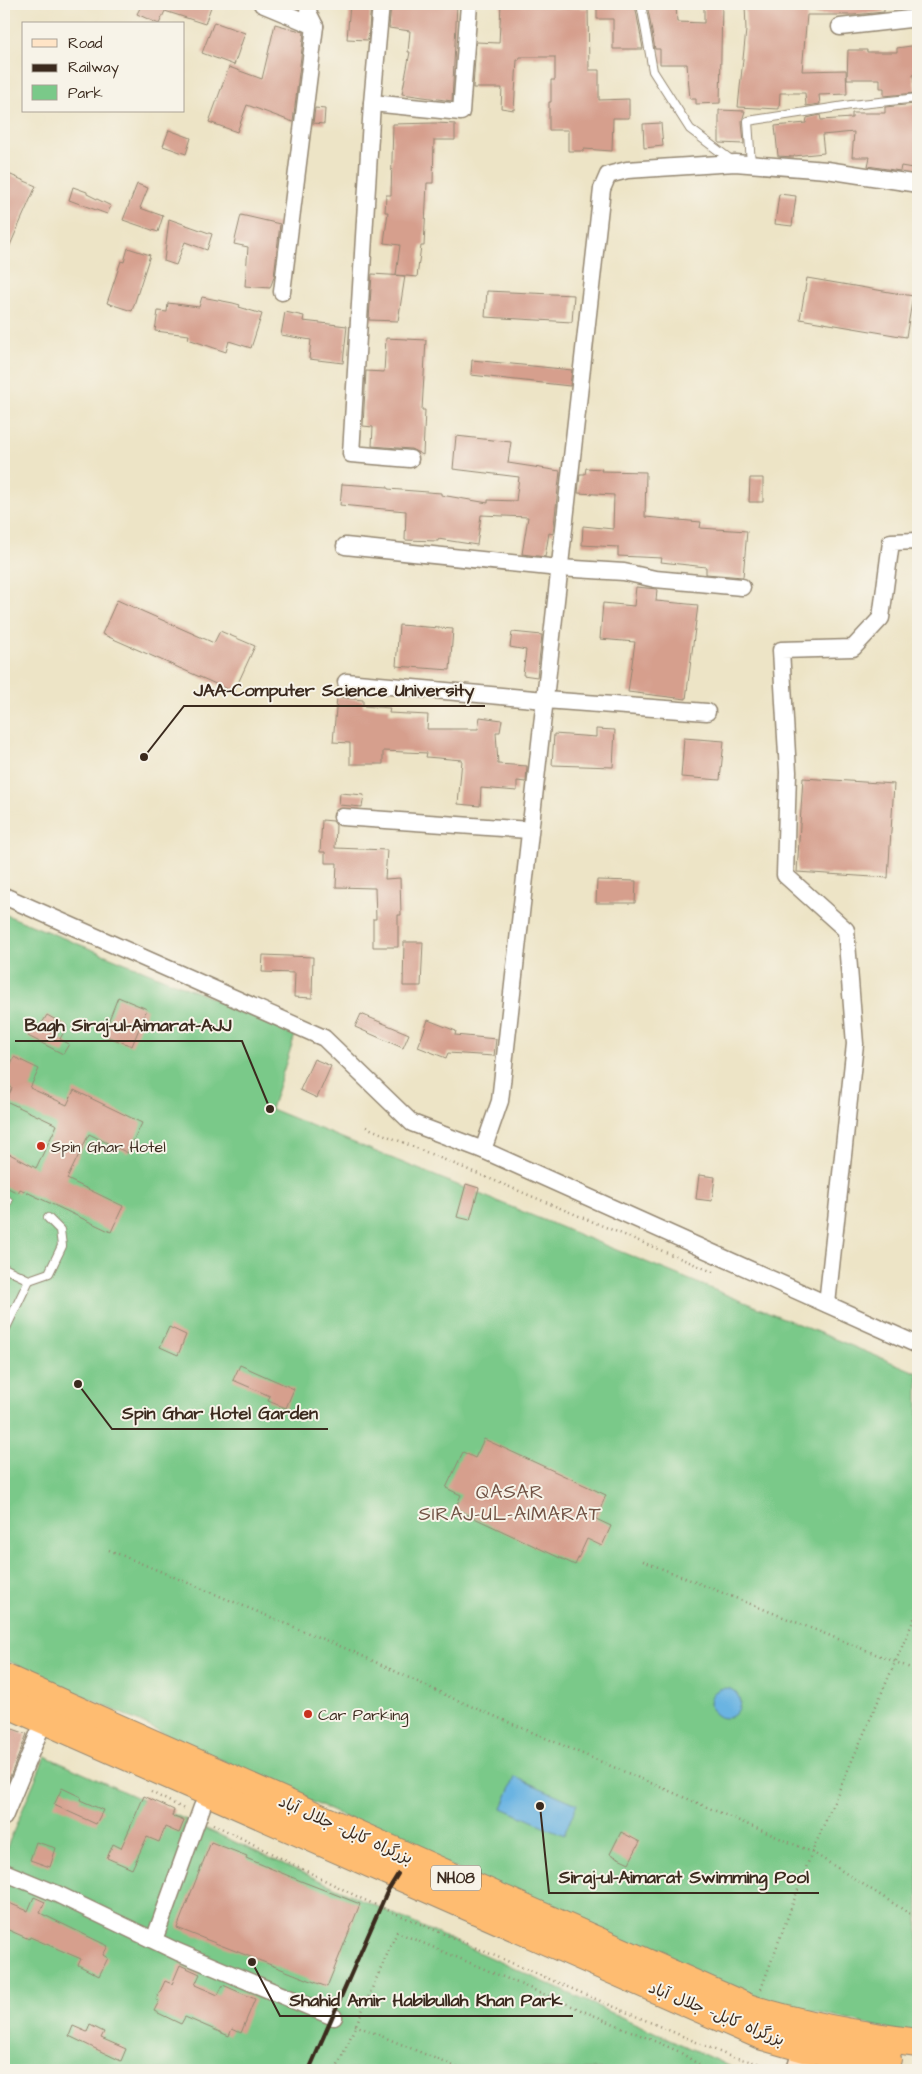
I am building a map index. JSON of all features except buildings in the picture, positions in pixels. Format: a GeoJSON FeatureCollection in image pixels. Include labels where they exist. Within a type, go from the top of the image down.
{"type":"FeatureCollection","features":[{"type":"Feature","properties":{"kind":"highway","name":"بزرگراه کابل- جلال آباد"},"geometry":{"type":"LineString","coordinates":[[4,1678],[49,1710],[763,2036],[802,2059],[918,2062]]}},
{"type":"Feature","properties":{"kind":"highway","name":"بزرگراه کابل- جلال آباد"},"geometry":{"type":"LineString","coordinates":[[4,1702],[49,1710],[748,2008],[784,2020],[857,2036],[918,2043]]}},
{"type":"Feature","properties":{"kind":"street"},"geometry":{"type":"LineString","coordinates":[[262,4],[315,26]]}},
{"type":"Feature","properties":{"kind":"street"},"geometry":{"type":"LineString","coordinates":[[282,292],[315,26],[308,12],[309,4]]}},
{"type":"Feature","properties":{"kind":"street"},"geometry":{"type":"LineString","coordinates":[[381,4],[372,103],[351,454],[410,459]]}},
{"type":"Feature","properties":{"kind":"street"},"geometry":{"type":"LineString","coordinates":[[372,103],[461,112],[469,4]]}},
{"type":"Feature","properties":{"kind":"street"},"geometry":{"type":"LineString","coordinates":[[914,4],[918,14]]}},
{"type":"Feature","properties":{"kind":"street"},"geometry":{"type":"LineString","coordinates":[[840,27],[918,18]]}},
{"type":"Feature","properties":{"kind":"street"},"geometry":{"type":"LineString","coordinates":[[483,1150],[500,1102],[602,189],[608,175],[627,170],[743,164],[827,170],[918,184]]}},
{"type":"Feature","properties":{"kind":"street"},"geometry":{"type":"LineString","coordinates":[[827,1304],[856,1044],[846,930],[785,875],[788,772],[781,650],[853,648],[881,618],[891,542],[918,541]]}},
{"type":"Feature","properties":{"kind":"street"},"geometry":{"type":"LineString","coordinates":[[346,546],[559,568],[624,572],[655,579],[742,587]]}},
{"type":"Feature","properties":{"kind":"street"},"geometry":{"type":"LineString","coordinates":[[346,682],[707,712]]}},
{"type":"Feature","properties":{"kind":"street"},"geometry":{"type":"LineString","coordinates":[[342,816],[529,830]]}},
{"type":"Feature","properties":{"kind":"street"},"geometry":{"type":"LineString","coordinates":[[4,896],[324,1038],[412,1123],[483,1150],[918,1345]]}},
{"type":"Feature","properties":{"kind":"street"},"geometry":{"type":"LineString","coordinates":[[4,1817],[49,1710]]}},
{"type":"Feature","properties":{"kind":"street"},"geometry":{"type":"LineString","coordinates":[[154,1940],[200,1812]]}},
{"type":"Feature","properties":{"kind":"street"},"geometry":{"type":"LineString","coordinates":[[4,1872],[57,1894],[154,1940],[334,2017]]}},
{"type":"Feature","properties":{"kind":"lane"},"geometry":{"type":"LineString","coordinates":[[641,4],[653,71],[690,129],[743,164],[748,121],[851,105],[918,98]]}},
{"type":"Feature","properties":{"kind":"lane"},"geometry":{"type":"LineString","coordinates":[[4,1268],[29,1280],[49,1273],[62,1246],[60,1230],[48,1218]]}},
{"type":"Feature","properties":{"kind":"lane"},"geometry":{"type":"LineString","coordinates":[[4,1332],[29,1280]]}},
{"type":"Feature","properties":{"kind":"path"},"geometry":{"type":"LineString","coordinates":[[366,1127],[718,1274]]}},
{"type":"Feature","properties":{"kind":"path"},"geometry":{"type":"LineString","coordinates":[[109,1550],[354,1652],[452,1698],[812,1852],[918,1919]]}},
{"type":"Feature","properties":{"kind":"path"},"geometry":{"type":"LineString","coordinates":[[643,1561],[918,1671]]}},
{"type":"Feature","properties":{"kind":"path"},"geometry":{"type":"LineString","coordinates":[[748,2008],[760,1993],[812,1852],[918,1610]]}},
{"type":"Feature","properties":{"kind":"path"},"geometry":{"type":"LineString","coordinates":[[148,1790],[200,1812],[371,1903],[729,2056],[784,2070]]}},
{"type":"Feature","properties":{"kind":"path"},"geometry":{"type":"LineString","coordinates":[[336,2070],[397,1932],[678,2050],[707,2070]]}},
{"type":"Feature","properties":{"kind":"path"},"geometry":{"type":"LineString","coordinates":[[355,2025],[463,2070]]}},
{"type":"Feature","properties":{"kind":"green space"},"geometry":{"type":"Polygon","coordinates":[[[4,914],[296,1032],[271,1109],[918,1373],[918,2036],[739,1995],[543,1909],[4,1659],[4,914]]]}},
{"type":"Feature","properties":{"kind":"green space"},"geometry":{"type":"Polygon","coordinates":[[[45,1756],[738,2070],[4,2070],[4,1854],[45,1756]]]}},
{"type":"Feature","properties":{"kind":"water"},"geometry":{"type":"Polygon","coordinates":[[[725,1688],[736,1692],[740,1703],[736,1714],[725,1718],[714,1714],[710,1703],[714,1692],[725,1688]]]}},
{"type":"Feature","properties":{"kind":"water"},"geometry":{"type":"Polygon","coordinates":[[[515,1777],[577,1804],[564,1835],[502,1808],[515,1777]]]}},
{"type":"Feature","properties":{"kind":"railway"},"geometry":{"type":"LineString","coordinates":[[309,2070],[387,1892],[398,1874]]}},
{"type":"Feature","properties":{"kind":"place","name":"JAA-Computer Science University"},"geometry":{"type":"Point","coordinates":[144,757]}},
{"type":"Feature","properties":{"kind":"place","name":"Bagh Siraj-ul-Aimarat-AJJ"},"geometry":{"type":"Point","coordinates":[270,1109]}},
{"type":"Feature","properties":{"kind":"place","name":"Spin Ghar Hotel"},"geometry":{"type":"Point","coordinates":[41,1146]}},
{"type":"Feature","properties":{"kind":"place","name":"Spin Ghar Hotel Garden"},"geometry":{"type":"Point","coordinates":[78,1384]}},
{"type":"Feature","properties":{"kind":"place","name":"Car Parking"},"geometry":{"type":"Point","coordinates":[308,1714]}},
{"type":"Feature","properties":{"kind":"place","name":"Siraj-ul-Aimarat Swimming Pool"},"geometry":{"type":"Point","coordinates":[540,1806]}},
{"type":"Feature","properties":{"kind":"place","name":"Shahid Amir Habibullah Khan Park"},"geometry":{"type":"Point","coordinates":[252,1962]}},
{"type":"Feature","properties":{"kind":"district","name":"QASAR SIRAJ-UL-AIMARAT"},"geometry":{"type":"Point","coordinates":[510,1502]}}]}
